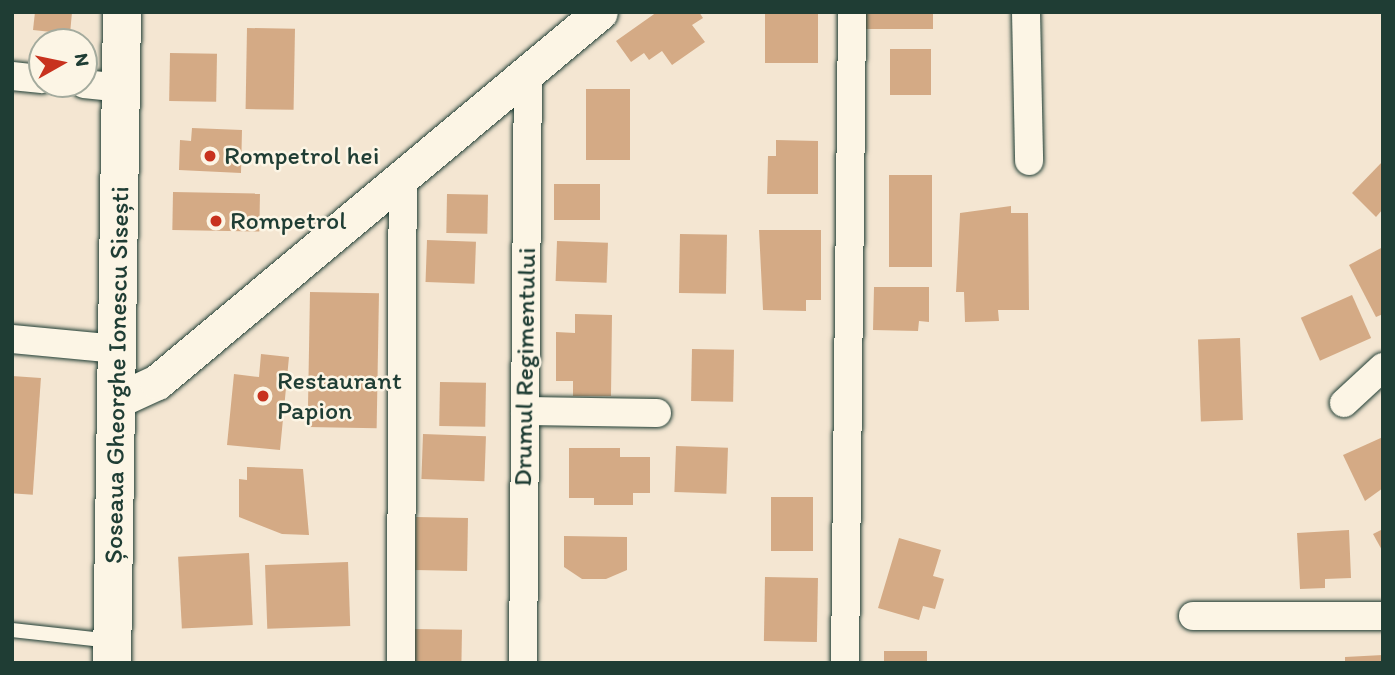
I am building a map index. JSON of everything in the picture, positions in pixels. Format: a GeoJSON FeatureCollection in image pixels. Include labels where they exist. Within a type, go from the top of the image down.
{"type":"FeatureCollection","features":[{"type":"Feature","properties":{"kind":"main road","name":"Șoseaua Gheorghe Ionescu Sisești"},"geometry":{"type":"LineString","coordinates":[[112,652],[122,12]]}},
{"type":"Feature","properties":{"kind":"street"},"geometry":{"type":"LineString","coordinates":[[116,401],[157,382],[600,12]]}},
{"type":"Feature","properties":{"kind":"street"},"geometry":{"type":"LineString","coordinates":[[845,663],[852,12]]}},
{"type":"Feature","properties":{"kind":"street"},"geometry":{"type":"LineString","coordinates":[[1026,12],[1029,161]]}},
{"type":"Feature","properties":{"kind":"street","name":"Drumul Regimentului"},"geometry":{"type":"LineString","coordinates":[[523,663],[528,71]]}},
{"type":"Feature","properties":{"kind":"street"},"geometry":{"type":"LineString","coordinates":[[98,86],[121,88]]}},
{"type":"Feature","properties":{"kind":"street"},"geometry":{"type":"LineString","coordinates":[[401,663],[403,177]]}},
{"type":"Feature","properties":{"kind":"street"},"geometry":{"type":"LineString","coordinates":[[12,339],[118,349]]}},
{"type":"Feature","properties":{"kind":"street"},"geometry":{"type":"LineString","coordinates":[[1344,403],[1383,368]]}},
{"type":"Feature","properties":{"kind":"street"},"geometry":{"type":"LineString","coordinates":[[525,411],[657,412]]}},
{"type":"Feature","properties":{"kind":"street"},"geometry":{"type":"LineString","coordinates":[[1193,616],[1383,616]]}},
{"type":"Feature","properties":{"kind":"lane"},"geometry":{"type":"LineString","coordinates":[[12,630],[112,652]]}},
{"type":"Feature","properties":{"kind":"building"},"geometry":{"type":"Polygon","coordinates":[[[35,12],[72,12],[71,28],[33,28],[35,12]]]}},
{"type":"Feature","properties":{"kind":"building"},"geometry":{"type":"Polygon","coordinates":[[[657,12],[699,12],[703,18],[692,25],[705,42],[672,65],[662,51],[649,60],[644,53],[631,62],[616,41],[657,12]]]}},
{"type":"Feature","properties":{"kind":"building"},"geometry":{"type":"Polygon","coordinates":[[[765,12],[818,12],[818,63],[765,63],[765,12]]]}},
{"type":"Feature","properties":{"kind":"building"},"geometry":{"type":"Polygon","coordinates":[[[863,12],[933,12],[933,29],[863,29],[863,12]]]}},
{"type":"Feature","properties":{"kind":"building"},"geometry":{"type":"Polygon","coordinates":[[[247,28],[295,29],[294,110],[246,109],[247,28]]]}},
{"type":"Feature","properties":{"kind":"building"},"geometry":{"type":"Polygon","coordinates":[[[890,49],[931,49],[931,95],[890,95],[890,49]]]}},
{"type":"Feature","properties":{"kind":"building"},"geometry":{"type":"Polygon","coordinates":[[[170,53],[217,54],[216,102],[169,101],[170,53]]]}},
{"type":"Feature","properties":{"kind":"building"},"geometry":{"type":"Polygon","coordinates":[[[586,89],[630,89],[630,160],[586,160],[586,89]]]}},
{"type":"Feature","properties":{"kind":"building","name":"Rompetrol hei"},"geometry":{"type":"Polygon","coordinates":[[[192,128],[242,130],[241,173],[179,170],[180,140],[191,141],[192,128]]]}},
{"type":"Feature","properties":{"kind":"building"},"geometry":{"type":"Polygon","coordinates":[[[776,140],[818,141],[818,194],[767,194],[768,156],[776,156],[776,140]]]}},
{"type":"Feature","properties":{"kind":"building"},"geometry":{"type":"Polygon","coordinates":[[[1383,161],[1383,209],[1376,217],[1352,193],[1383,161]]]}},
{"type":"Feature","properties":{"kind":"building"},"geometry":{"type":"Polygon","coordinates":[[[889,175],[932,175],[932,267],[889,267],[889,175]]]}},
{"type":"Feature","properties":{"kind":"building"},"geometry":{"type":"Polygon","coordinates":[[[554,184],[600,184],[600,220],[554,220],[554,184]]]}},
{"type":"Feature","properties":{"kind":"building","name":"Rompetrol"},"geometry":{"type":"Polygon","coordinates":[[[173,192],[260,194],[259,232],[172,230],[173,192]]]}},
{"type":"Feature","properties":{"kind":"building"},"geometry":{"type":"Polygon","coordinates":[[[447,194],[488,195],[487,234],[446,233],[447,194]]]}},
{"type":"Feature","properties":{"kind":"building"},"geometry":{"type":"Polygon","coordinates":[[[1011,206],[1011,213],[1028,213],[1029,310],[998,310],[999,321],[965,322],[964,292],[956,292],[960,213],[1011,206]]]}},
{"type":"Feature","properties":{"kind":"building"},"geometry":{"type":"Polygon","coordinates":[[[759,230],[821,230],[821,300],[806,300],[806,311],[763,310],[759,230]]]}},
{"type":"Feature","properties":{"kind":"building"},"geometry":{"type":"Polygon","coordinates":[[[680,234],[727,235],[726,294],[679,293],[680,234]]]}},
{"type":"Feature","properties":{"kind":"building"},"geometry":{"type":"Polygon","coordinates":[[[427,240],[476,242],[475,284],[426,282],[427,240]]]}},
{"type":"Feature","properties":{"kind":"building"},"geometry":{"type":"Polygon","coordinates":[[[557,241],[608,243],[607,283],[556,281],[557,241]]]}},
{"type":"Feature","properties":{"kind":"building"},"geometry":{"type":"Polygon","coordinates":[[[1383,247],[1383,314],[1376,317],[1349,265],[1383,247]]]}},
{"type":"Feature","properties":{"kind":"building"},"geometry":{"type":"Polygon","coordinates":[[[874,287],[929,287],[929,322],[919,321],[918,331],[873,330],[874,287]]]}},
{"type":"Feature","properties":{"kind":"building"},"geometry":{"type":"Polygon","coordinates":[[[310,292],[379,293],[377,428],[308,427],[310,292]]]}},
{"type":"Feature","properties":{"kind":"building"},"geometry":{"type":"Polygon","coordinates":[[[1352,295],[1371,338],[1320,361],[1301,318],[1352,295]]]}},
{"type":"Feature","properties":{"kind":"building"},"geometry":{"type":"Polygon","coordinates":[[[575,314],[612,315],[611,396],[573,396],[573,381],[556,381],[556,332],[575,333],[575,314]]]}},
{"type":"Feature","properties":{"kind":"building"},"geometry":{"type":"Polygon","coordinates":[[[1240,338],[1243,420],[1201,421],[1198,339],[1240,338]]]}},
{"type":"Feature","properties":{"kind":"building"},"geometry":{"type":"Polygon","coordinates":[[[692,349],[734,350],[733,402],[691,401],[692,349]]]}},
{"type":"Feature","properties":{"kind":"building"},"geometry":{"type":"Polygon","coordinates":[[[261,354],[289,357],[280,450],[227,445],[234,374],[259,377],[261,354]]]}},
{"type":"Feature","properties":{"kind":"building"},"geometry":{"type":"Polygon","coordinates":[[[12,376],[41,378],[33,495],[12,493],[12,376]]]}},
{"type":"Feature","properties":{"kind":"building"},"geometry":{"type":"Polygon","coordinates":[[[440,382],[486,383],[485,427],[439,426],[440,382]]]}},
{"type":"Feature","properties":{"kind":"building"},"geometry":{"type":"Polygon","coordinates":[[[423,434],[486,436],[484,481],[421,479],[423,434]]]}},
{"type":"Feature","properties":{"kind":"building"},"geometry":{"type":"Polygon","coordinates":[[[1383,437],[1383,488],[1365,501],[1343,455],[1383,437]]]}},
{"type":"Feature","properties":{"kind":"building"},"geometry":{"type":"Polygon","coordinates":[[[676,446],[728,448],[726,494],[674,492],[676,446]]]}},
{"type":"Feature","properties":{"kind":"building"},"geometry":{"type":"Polygon","coordinates":[[[569,448],[620,448],[620,457],[650,457],[650,493],[633,493],[633,505],[594,505],[594,498],[569,498],[569,448]]]}},
{"type":"Feature","properties":{"kind":"building"},"geometry":{"type":"Polygon","coordinates":[[[247,467],[303,469],[309,535],[282,534],[239,517],[239,479],[247,480],[247,467]]]}},
{"type":"Feature","properties":{"kind":"building"},"geometry":{"type":"Polygon","coordinates":[[[771,497],[813,497],[813,551],[771,551],[771,497]]]}},
{"type":"Feature","properties":{"kind":"building"},"geometry":{"type":"Polygon","coordinates":[[[416,517],[468,518],[467,571],[415,570],[416,517]]]}},
{"type":"Feature","properties":{"kind":"building"},"geometry":{"type":"Polygon","coordinates":[[[1383,529],[1383,552],[1373,534],[1383,529]]]}},
{"type":"Feature","properties":{"kind":"building"},"geometry":{"type":"Polygon","coordinates":[[[1349,530],[1351,578],[1325,579],[1325,588],[1300,589],[1297,533],[1349,530]]]}},
{"type":"Feature","properties":{"kind":"building"},"geometry":{"type":"Polygon","coordinates":[[[564,536],[627,537],[627,570],[606,579],[582,579],[564,567],[564,536]]]}},
{"type":"Feature","properties":{"kind":"building"},"geometry":{"type":"Polygon","coordinates":[[[899,538],[941,550],[933,576],[944,579],[935,609],[923,606],[919,620],[878,608],[899,538]]]}},
{"type":"Feature","properties":{"kind":"building"},"geometry":{"type":"Polygon","coordinates":[[[249,553],[253,625],[182,629],[178,557],[249,553]]]}},
{"type":"Feature","properties":{"kind":"building"},"geometry":{"type":"Polygon","coordinates":[[[348,562],[350,626],[267,629],[265,565],[348,562]]]}},
{"type":"Feature","properties":{"kind":"building"},"geometry":{"type":"Polygon","coordinates":[[[765,577],[818,578],[817,642],[764,641],[765,577]]]}},
{"type":"Feature","properties":{"kind":"building"},"geometry":{"type":"Polygon","coordinates":[[[413,629],[462,630],[461,663],[412,663],[413,629]]]}},
{"type":"Feature","properties":{"kind":"building"},"geometry":{"type":"Polygon","coordinates":[[[884,651],[927,651],[927,663],[884,663],[884,651]]]}},
{"type":"Feature","properties":{"kind":"building"},"geometry":{"type":"Polygon","coordinates":[[[1383,655],[1383,663],[1345,663],[1345,657],[1383,655]]]}},
{"type":"Feature","properties":{"kind":"place","name":"Rompetrol hei"},"geometry":{"type":"Point","coordinates":[210,156]}},
{"type":"Feature","properties":{"kind":"place","name":"Rompetrol"},"geometry":{"type":"Point","coordinates":[216,221]}},
{"type":"Feature","properties":{"kind":"place","name":"Restaurant Papion"},"geometry":{"type":"Point","coordinates":[263,396]}}]}
